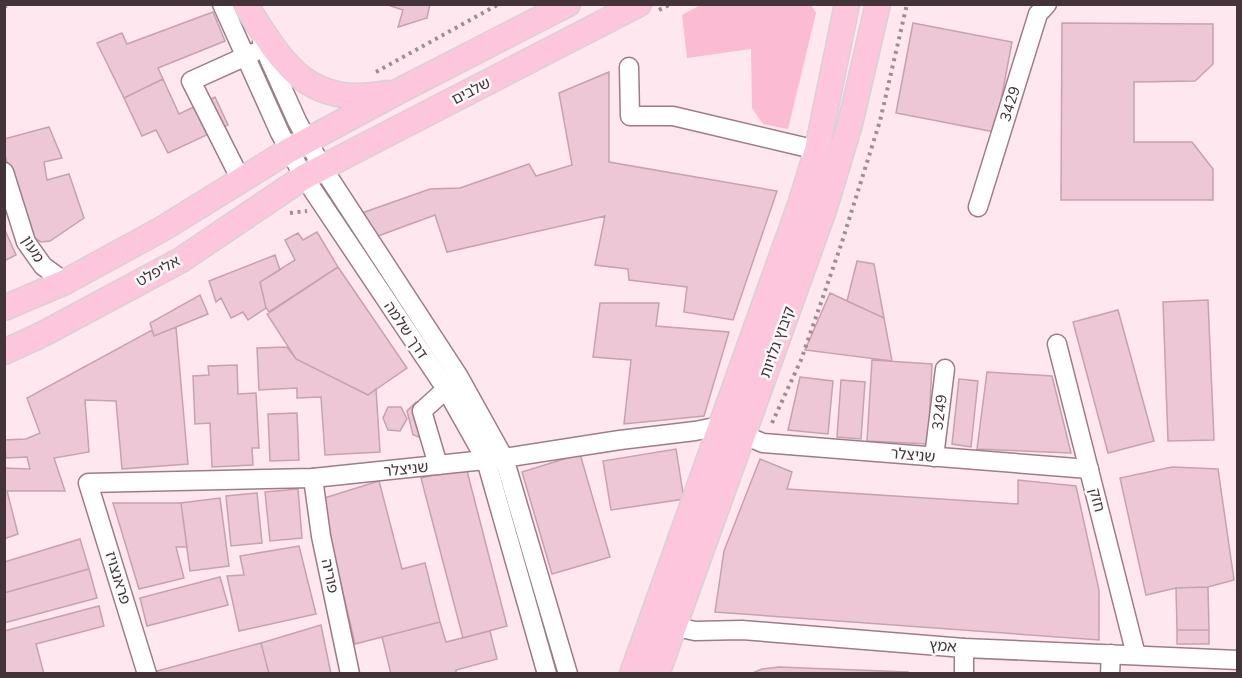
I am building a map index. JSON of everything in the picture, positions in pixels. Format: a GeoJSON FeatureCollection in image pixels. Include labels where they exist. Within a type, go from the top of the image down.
{"type":"FeatureCollection","features":[{"type":"Feature","properties":{"kind":"main road"},"geometry":{"type":"LineString","coordinates":[[245,4],[273,49],[289,68],[308,84],[338,94],[356,96],[401,90]]}},
{"type":"Feature","properties":{"kind":"main road"},"geometry":{"type":"LineString","coordinates":[[4,309],[65,282],[162,229],[298,146],[568,4]]}},
{"type":"Feature","properties":{"kind":"main road","name":"שלבים"},"geometry":{"type":"LineString","coordinates":[[313,172],[639,4]]}},
{"type":"Feature","properties":{"kind":"main road","name":"קיבוץ גלויות"},"geometry":{"type":"LineString","coordinates":[[657,674],[824,210],[850,124],[878,4]]}},
{"type":"Feature","properties":{"kind":"main road","name":"קיבוץ גלויות"},"geometry":{"type":"LineString","coordinates":[[632,674],[801,202],[817,150],[845,7]]}},
{"type":"Feature","properties":{"kind":"main road","name":"אליפלט"},"geometry":{"type":"LineString","coordinates":[[4,352],[43,334],[181,260],[313,172]]}},
{"type":"Feature","properties":{"kind":"street","name":"דרך שלמה"},"geometry":{"type":"LineString","coordinates":[[222,4],[244,57],[313,172],[453,383],[495,459],[568,674]]}},
{"type":"Feature","properties":{"kind":"street","name":"דרך שלמה"},"geometry":{"type":"LineString","coordinates":[[245,4],[264,48],[298,146]]}},
{"type":"Feature","properties":{"kind":"street","name":"3429"},"geometry":{"type":"LineString","coordinates":[[978,207],[1038,14],[1047,4]]}},
{"type":"Feature","properties":{"kind":"street"},"geometry":{"type":"LineString","coordinates":[[241,180],[191,81],[264,48]]}},
{"type":"Feature","properties":{"kind":"street"},"geometry":{"type":"LineString","coordinates":[[629,67],[630,116],[673,117],[817,150]]}},
{"type":"Feature","properties":{"kind":"street","name":"מעון"},"geometry":{"type":"LineString","coordinates":[[4,172],[26,242],[43,266],[65,282]]}},
{"type":"Feature","properties":{"kind":"street","name":"חזק"},"geometry":{"type":"LineString","coordinates":[[1057,344],[1136,655]]}},
{"type":"Feature","properties":{"kind":"street","name":"3249"},"geometry":{"type":"LineString","coordinates":[[934,457],[945,369]]}},
{"type":"Feature","properties":{"kind":"street"},"geometry":{"type":"LineString","coordinates":[[438,465],[423,411],[453,383]]}},
{"type":"Feature","properties":{"kind":"street","name":"שניצלר"},"geometry":{"type":"LineString","coordinates":[[88,483],[313,478],[495,459],[720,426]]}},
{"type":"Feature","properties":{"kind":"street","name":"שניצלר"},"geometry":{"type":"LineString","coordinates":[[746,426],[751,438],[763,443],[1089,469]]}},
{"type":"Feature","properties":{"kind":"street","name":"דרך שלמה"},"geometry":{"type":"LineString","coordinates":[[495,459],[547,674]]}},
{"type":"Feature","properties":{"kind":"street","name":"פוריה"},"geometry":{"type":"LineString","coordinates":[[313,478],[321,536],[350,674]]}},
{"type":"Feature","properties":{"kind":"street","name":"פראנצויז"},"geometry":{"type":"LineString","coordinates":[[88,483],[147,674]]}},
{"type":"Feature","properties":{"kind":"street","name":"אמץ"},"geometry":{"type":"LineString","coordinates":[[651,620],[674,628],[695,631],[742,630],[964,648],[1238,660]]}},
{"type":"Feature","properties":{"kind":"street"},"geometry":{"type":"LineString","coordinates":[[964,648],[964,674]]}},
{"type":"Feature","properties":{"kind":"street"},"geometry":{"type":"LineString","coordinates":[[1110,674],[1111,654]]}},
{"type":"Feature","properties":{"kind":"path"},"geometry":{"type":"LineString","coordinates":[[4,7],[10,4]]}},
{"type":"Feature","properties":{"kind":"shaded area"},"geometry":{"type":"Polygon","coordinates":[[[702,4],[811,5],[816,13],[788,129],[763,124],[752,108],[751,49],[687,58],[682,15],[702,4]]]}},
{"type":"Feature","properties":{"kind":"building"},"geometry":{"type":"Polygon","coordinates":[[[385,4],[430,4],[427,18],[398,27],[403,10],[385,4]]]}},
{"type":"Feature","properties":{"kind":"building"},"geometry":{"type":"Polygon","coordinates":[[[213,12],[225,41],[158,68],[163,79],[124,98],[97,43],[122,33],[127,44],[213,12]]]}},
{"type":"Feature","properties":{"kind":"building"},"geometry":{"type":"Polygon","coordinates":[[[913,23],[1012,42],[995,132],[896,113],[913,23]]]}},
{"type":"Feature","properties":{"kind":"building"},"geometry":{"type":"Polygon","coordinates":[[[1062,23],[1213,24],[1213,64],[1195,81],[1134,82],[1134,142],[1192,142],[1213,169],[1213,200],[1061,200],[1062,23]]]}},
{"type":"Feature","properties":{"kind":"building"},"geometry":{"type":"Polygon","coordinates":[[[609,72],[609,162],[777,191],[733,320],[684,312],[687,287],[629,280],[628,269],[595,265],[605,216],[447,252],[435,215],[378,236],[362,213],[430,189],[460,188],[529,164],[536,176],[572,165],[559,93],[609,72]]]}},
{"type":"Feature","properties":{"kind":"building"},"geometry":{"type":"Polygon","coordinates":[[[163,79],[179,114],[215,97],[228,125],[168,153],[156,130],[142,136],[124,98],[163,79]]]}},
{"type":"Feature","properties":{"kind":"building"},"geometry":{"type":"Polygon","coordinates":[[[49,127],[62,158],[44,162],[47,180],[69,174],[84,218],[50,241],[41,242],[33,237],[29,230],[4,153],[4,139],[49,127]]]}},
{"type":"Feature","properties":{"kind":"building"},"geometry":{"type":"Polygon","coordinates":[[[4,228],[16,255],[4,261],[4,228]]]}},
{"type":"Feature","properties":{"kind":"building"},"geometry":{"type":"Polygon","coordinates":[[[317,232],[338,267],[269,312],[260,282],[295,260],[285,240],[298,233],[303,240],[317,232]]]}},
{"type":"Feature","properties":{"kind":"building"},"geometry":{"type":"Polygon","coordinates":[[[275,255],[280,270],[260,282],[266,308],[248,320],[243,312],[231,318],[221,298],[216,302],[209,281],[275,255]]]}},
{"type":"Feature","properties":{"kind":"building"},"geometry":{"type":"Polygon","coordinates":[[[857,261],[874,264],[884,318],[847,301],[857,261]]]}},
{"type":"Feature","properties":{"kind":"building"},"geometry":{"type":"Polygon","coordinates":[[[338,267],[407,368],[368,395],[296,359],[267,314],[338,267]]]}},
{"type":"Feature","properties":{"kind":"building"},"geometry":{"type":"Polygon","coordinates":[[[830,293],[884,318],[892,361],[805,350],[830,293]]]}},
{"type":"Feature","properties":{"kind":"building"},"geometry":{"type":"Polygon","coordinates":[[[200,295],[208,314],[154,336],[150,323],[200,295]]]}},
{"type":"Feature","properties":{"kind":"building"},"geometry":{"type":"Polygon","coordinates":[[[1208,300],[1214,440],[1168,441],[1163,302],[1208,300]]]}},
{"type":"Feature","properties":{"kind":"building"},"geometry":{"type":"Polygon","coordinates":[[[600,303],[659,303],[656,326],[729,332],[704,416],[624,424],[631,360],[593,357],[600,303]]]}},
{"type":"Feature","properties":{"kind":"building"},"geometry":{"type":"Polygon","coordinates":[[[1118,310],[1154,441],[1108,453],[1073,322],[1118,310]]]}},
{"type":"Feature","properties":{"kind":"building"},"geometry":{"type":"Polygon","coordinates":[[[176,327],[188,464],[122,469],[116,401],[85,400],[89,452],[54,458],[65,491],[7,491],[18,534],[4,539],[4,468],[30,469],[27,457],[6,458],[4,440],[26,439],[40,433],[27,398],[152,330],[154,336],[176,327]]]}},
{"type":"Feature","properties":{"kind":"building"},"geometry":{"type":"Polygon","coordinates":[[[287,347],[296,359],[368,395],[376,389],[380,452],[325,455],[321,397],[297,398],[297,388],[259,390],[257,348],[287,347]]]}},
{"type":"Feature","properties":{"kind":"building"},"geometry":{"type":"Polygon","coordinates":[[[872,360],[932,364],[928,444],[867,441],[872,360]]]}},
{"type":"Feature","properties":{"kind":"building"},"geometry":{"type":"Polygon","coordinates":[[[237,365],[238,394],[256,393],[259,448],[252,448],[253,465],[212,467],[210,423],[195,424],[193,376],[209,375],[208,366],[237,365]]]}},
{"type":"Feature","properties":{"kind":"building"},"geometry":{"type":"Polygon","coordinates":[[[987,372],[1052,376],[1071,453],[977,449],[987,372]]]}},
{"type":"Feature","properties":{"kind":"building"},"geometry":{"type":"Polygon","coordinates":[[[800,377],[833,381],[828,434],[788,430],[800,377]]]}},
{"type":"Feature","properties":{"kind":"building"},"geometry":{"type":"Polygon","coordinates":[[[959,379],[978,381],[971,447],[952,444],[959,379]]]}},
{"type":"Feature","properties":{"kind":"building"},"geometry":{"type":"Polygon","coordinates":[[[841,380],[865,382],[861,439],[837,437],[841,380]]]}},
{"type":"Feature","properties":{"kind":"building"},"geometry":{"type":"Polygon","coordinates":[[[416,402],[428,405],[428,440],[413,435],[407,411],[416,402]]]}},
{"type":"Feature","properties":{"kind":"building"},"geometry":{"type":"Polygon","coordinates":[[[388,407],[401,407],[407,419],[400,431],[388,430],[383,418],[388,407]]]}},
{"type":"Feature","properties":{"kind":"building"},"geometry":{"type":"Polygon","coordinates":[[[297,413],[299,460],[270,461],[268,414],[297,413]]]}},
{"type":"Feature","properties":{"kind":"building"},"geometry":{"type":"Polygon","coordinates":[[[676,449],[684,499],[611,510],[603,461],[676,449]]]}},
{"type":"Feature","properties":{"kind":"building"},"geometry":{"type":"Polygon","coordinates":[[[580,454],[610,557],[552,574],[522,472],[580,454]]]}},
{"type":"Feature","properties":{"kind":"building"},"geometry":{"type":"Polygon","coordinates":[[[760,459],[792,472],[787,489],[1018,504],[1018,480],[1076,486],[1099,590],[1099,640],[715,612],[724,551],[760,459]]]}},
{"type":"Feature","properties":{"kind":"building"},"geometry":{"type":"Polygon","coordinates":[[[466,467],[507,626],[463,638],[421,478],[466,467]]]}},
{"type":"Feature","properties":{"kind":"building"},"geometry":{"type":"Polygon","coordinates":[[[1172,467],[1218,469],[1234,580],[1208,587],[1176,588],[1146,595],[1120,478],[1172,467]]]}},
{"type":"Feature","properties":{"kind":"building"},"geometry":{"type":"Polygon","coordinates":[[[379,481],[402,569],[425,563],[440,622],[355,644],[321,499],[379,481]]]}},
{"type":"Feature","properties":{"kind":"building"},"geometry":{"type":"Polygon","coordinates":[[[298,489],[302,538],[270,541],[265,492],[298,489]]]}},
{"type":"Feature","properties":{"kind":"building"},"geometry":{"type":"Polygon","coordinates":[[[257,493],[262,543],[231,546],[226,496],[257,493]]]}},
{"type":"Feature","properties":{"kind":"building"},"geometry":{"type":"Polygon","coordinates":[[[220,498],[229,566],[190,571],[181,503],[220,498]]]}},
{"type":"Feature","properties":{"kind":"building"},"geometry":{"type":"Polygon","coordinates":[[[113,503],[181,503],[187,547],[176,547],[184,578],[139,589],[113,503]]]}},
{"type":"Feature","properties":{"kind":"building"},"geometry":{"type":"Polygon","coordinates":[[[80,539],[89,569],[4,593],[4,562],[80,539]]]}},
{"type":"Feature","properties":{"kind":"building"},"geometry":{"type":"Polygon","coordinates":[[[299,546],[316,614],[239,631],[227,576],[244,575],[240,556],[299,546]]]}},
{"type":"Feature","properties":{"kind":"building"},"geometry":{"type":"Polygon","coordinates":[[[89,569],[97,598],[4,623],[4,593],[89,569]]]}},
{"type":"Feature","properties":{"kind":"building"},"geometry":{"type":"Polygon","coordinates":[[[220,577],[228,605],[147,626],[140,598],[220,577]]]}},
{"type":"Feature","properties":{"kind":"building"},"geometry":{"type":"Polygon","coordinates":[[[1208,587],[1209,630],[1177,630],[1176,588],[1208,587]]]}},
{"type":"Feature","properties":{"kind":"building"},"geometry":{"type":"Polygon","coordinates":[[[99,606],[104,626],[36,644],[44,674],[4,674],[4,631],[99,606]]]}},
{"type":"Feature","properties":{"kind":"building"},"geometry":{"type":"Polygon","coordinates":[[[440,622],[446,642],[490,631],[497,659],[456,670],[456,674],[391,674],[382,637],[440,622]]]}},
{"type":"Feature","properties":{"kind":"building"},"geometry":{"type":"Polygon","coordinates":[[[321,625],[331,674],[269,674],[261,643],[321,625]]]}},
{"type":"Feature","properties":{"kind":"building"},"geometry":{"type":"Polygon","coordinates":[[[1177,630],[1209,630],[1209,644],[1177,644],[1177,630]]]}},
{"type":"Feature","properties":{"kind":"building"},"geometry":{"type":"Polygon","coordinates":[[[261,643],[269,674],[158,674],[157,671],[261,643]]]}},
{"type":"Feature","properties":{"kind":"building"},"geometry":{"type":"Polygon","coordinates":[[[779,667],[908,672],[908,674],[750,674],[762,669],[779,667]]]}}]}
